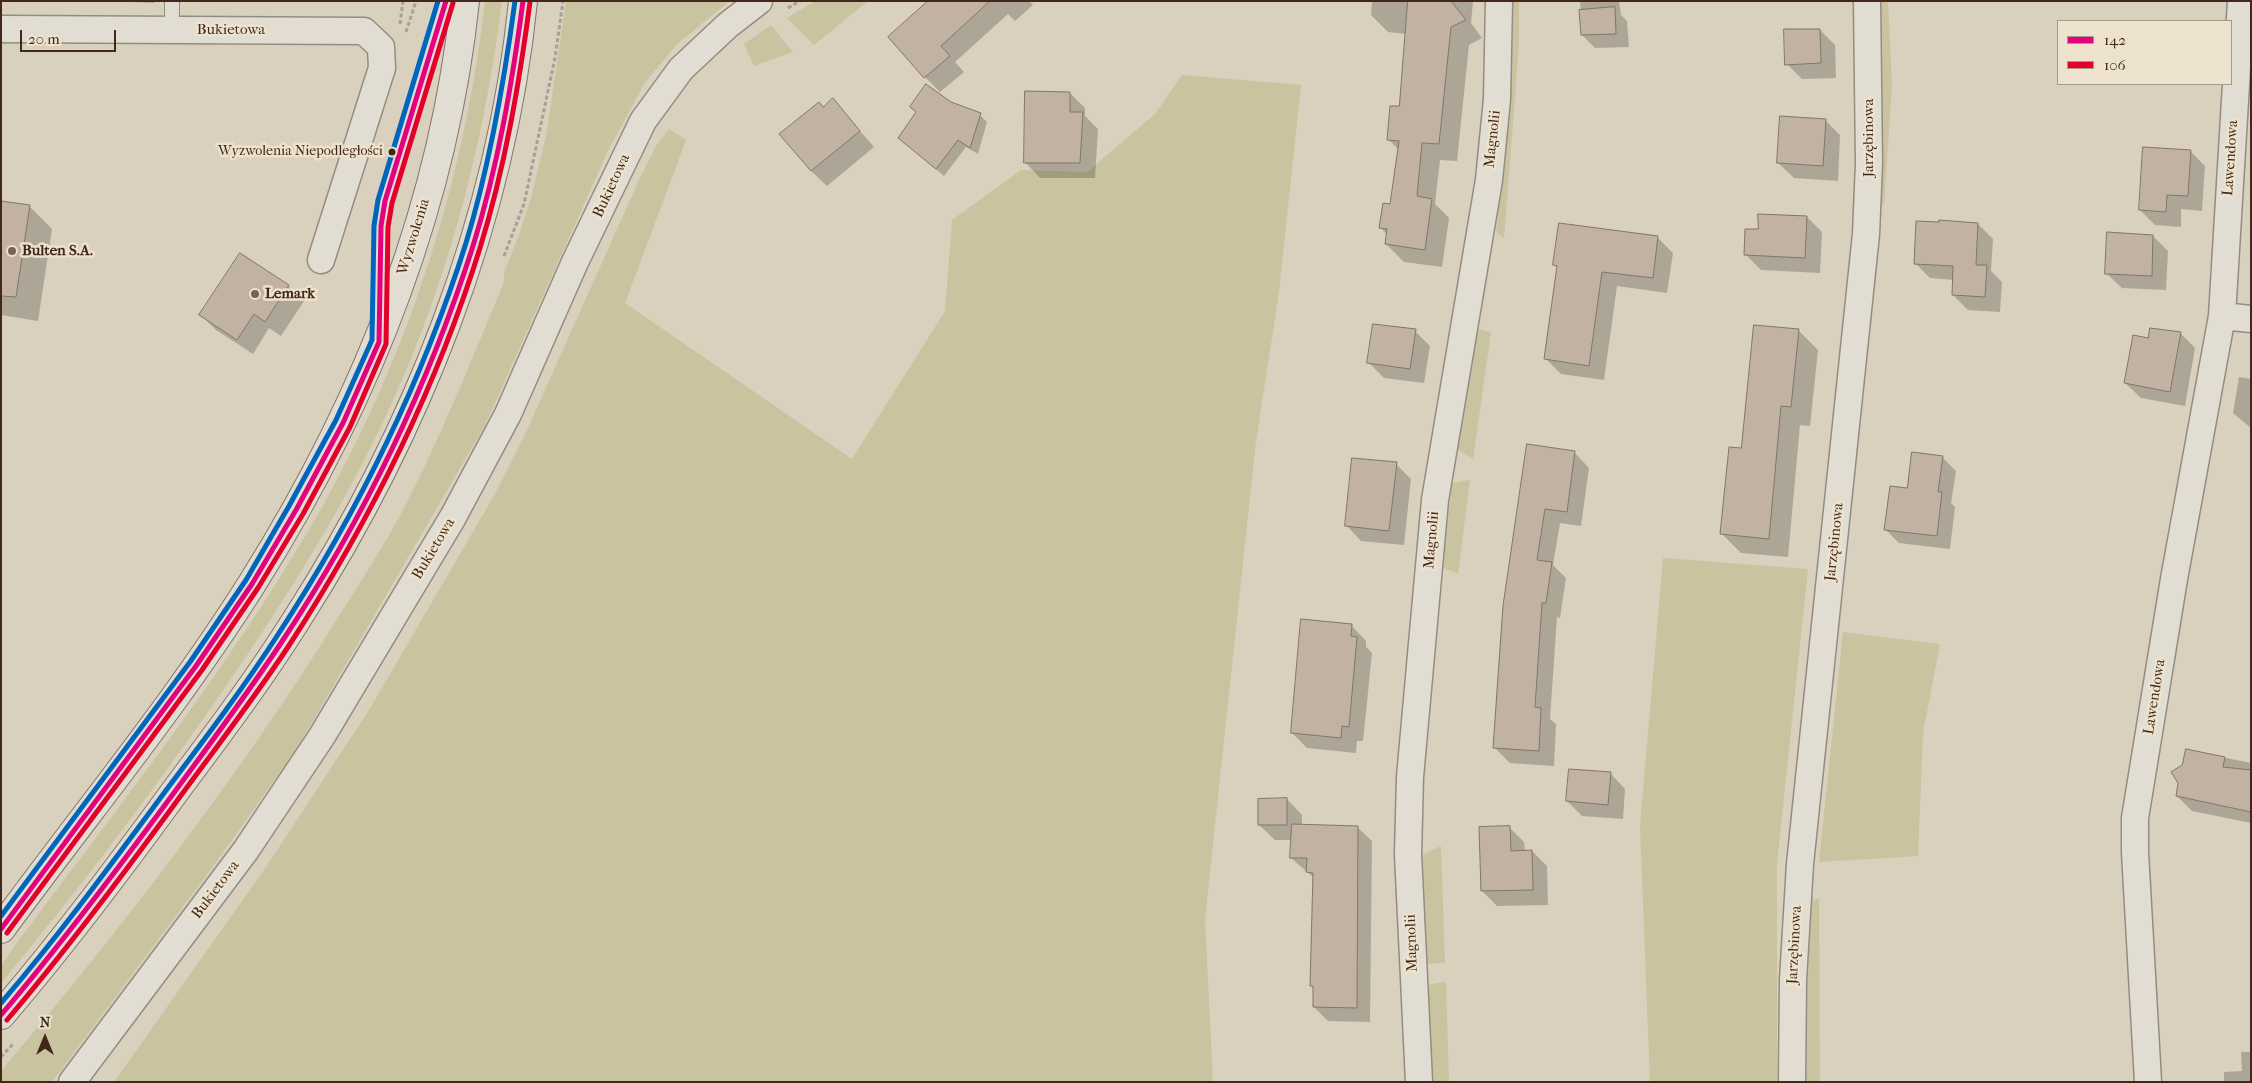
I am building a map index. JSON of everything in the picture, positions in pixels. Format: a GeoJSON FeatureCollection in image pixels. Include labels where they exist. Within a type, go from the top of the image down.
{"type":"FeatureCollection","features":[{"type":"Feature","properties":{"kind":"main road","name":"Wyzwolenia"},"geometry":{"type":"LineString","coordinates":[[1,929],[180,688],[252,584],[296,510],[343,423],[379,342],[418,234],[454,79],[465,1]]}},
{"type":"Feature","properties":{"kind":"main road"},"geometry":{"type":"LineString","coordinates":[[1,1015],[94,902],[252,686],[298,618],[377,481],[417,397],[448,323],[476,239],[494,172],[512,85],[523,1]]}},
{"type":"Feature","properties":{"kind":"street","name":"Bukietowa"},"geometry":{"type":"LineString","coordinates":[[72,1082],[246,850],[322,736],[453,517],[508,414],[576,262],[643,122],[681,69],[728,25],[758,1]]}},
{"type":"Feature","properties":{"kind":"street","name":"Magnolii"},"geometry":{"type":"LineString","coordinates":[[1419,1082],[1408,854],[1410,778],[1435,500],[1489,180],[1497,99],[1499,1]]}},
{"type":"Feature","properties":{"kind":"street","name":"Jarzębinowa"},"geometry":{"type":"LineString","coordinates":[[1792,1082],[1793,980],[1800,864],[1866,234],[1869,164],[1867,1]]}},
{"type":"Feature","properties":{"kind":"street","name":"Lawendowa"},"geometry":{"type":"LineString","coordinates":[[2148,1082],[2135,852],[2135,818],[2174,579],[2222,316],[2241,1]]}},
{"type":"Feature","properties":{"kind":"street","name":"Bukietowa"},"geometry":{"type":"LineString","coordinates":[[1,29],[364,31],[381,47],[382,68],[320,260]]}},
{"type":"Feature","properties":{"kind":"street"},"geometry":{"type":"LineString","coordinates":[[2222,316],[2251,319]]}},
{"type":"Feature","properties":{"kind":"lane"},"geometry":{"type":"LineString","coordinates":[[172,1],[172,30]]}},
{"type":"Feature","properties":{"kind":"lane"},"geometry":{"type":"LineString","coordinates":[[379,342],[381,226],[385,201],[446,1]]}},
{"type":"Feature","properties":{"kind":"path"},"geometry":{"type":"LineString","coordinates":[[399,26],[404,1]]}},
{"type":"Feature","properties":{"kind":"shaded area"},"geometry":{"type":"Polygon","coordinates":[[[485,1],[502,1],[486,103],[463,203],[433,301],[415,349],[375,438],[332,520],[284,599],[232,677],[132,818],[1,983],[1,966],[16,944],[136,785],[251,622],[321,509],[352,450],[381,389],[406,327],[448,199],[476,68],[485,1]]]}},
{"type":"Feature","properties":{"kind":"shaded area"},"geometry":{"type":"Polygon","coordinates":[[[566,1],[730,1],[677,44],[644,84],[608,151],[484,427],[296,750],[212,868],[52,1082],[1,1082],[1,1071],[129,915],[249,752],[324,640],[376,557],[405,506],[432,451],[469,367],[504,282],[504,273],[521,229],[532,194],[547,131],[566,1]]]}},
{"type":"Feature","properties":{"kind":"shaded area"},"geometry":{"type":"Polygon","coordinates":[[[815,1],[868,1],[814,45],[787,18],[815,1]]]}},
{"type":"Feature","properties":{"kind":"shaded area"},"geometry":{"type":"Polygon","coordinates":[[[1514,1],[1519,1],[1519,45],[1504,238],[1496,232],[1506,118],[1510,4],[1514,1]]]}},
{"type":"Feature","properties":{"kind":"shaded area"},"geometry":{"type":"Polygon","coordinates":[[[1878,1],[1888,1],[1892,85],[1884,205],[1877,204],[1878,1]]]}},
{"type":"Feature","properties":{"kind":"shaded area"},"geometry":{"type":"Polygon","coordinates":[[[771,25],[793,52],[754,66],[744,44],[771,25]]]}},
{"type":"Feature","properties":{"kind":"shaded area"},"geometry":{"type":"Polygon","coordinates":[[[1182,75],[1301,85],[1279,292],[1256,441],[1205,919],[1213,1082],[114,1082],[266,867],[369,710],[492,499],[523,439],[639,180],[656,146],[669,129],[686,140],[625,303],[852,459],[945,311],[952,220],[1021,170],[1087,172],[1155,114],[1182,75]]]}},
{"type":"Feature","properties":{"kind":"shaded area"},"geometry":{"type":"Polygon","coordinates":[[[1473,328],[1491,332],[1473,459],[1454,448],[1473,328]]]}},
{"type":"Feature","properties":{"kind":"shaded area"},"geometry":{"type":"Polygon","coordinates":[[[1470,480],[1458,574],[1442,567],[1452,483],[1470,480]]]}},
{"type":"Feature","properties":{"kind":"shaded area"},"geometry":{"type":"Polygon","coordinates":[[[1663,558],[1808,569],[1777,864],[1777,1082],[1650,1082],[1640,826],[1663,558]]]}},
{"type":"Feature","properties":{"kind":"shaded area"},"geometry":{"type":"Polygon","coordinates":[[[1843,632],[1940,644],[1923,733],[1918,856],[1819,862],[1843,632]]]}},
{"type":"Feature","properties":{"kind":"shaded area"},"geometry":{"type":"Polygon","coordinates":[[[1441,846],[1445,963],[1424,964],[1420,856],[1441,846]]]}},
{"type":"Feature","properties":{"kind":"shaded area"},"geometry":{"type":"Polygon","coordinates":[[[1819,898],[1820,1082],[1800,1082],[1808,902],[1819,898]]]}},
{"type":"Feature","properties":{"kind":"shaded area"},"geometry":{"type":"Polygon","coordinates":[[[1446,982],[1449,1082],[1429,1082],[1425,985],[1446,982]]]}},
{"type":"Feature","properties":{"kind":"building"},"geometry":{"type":"Polygon","coordinates":[[[928,1],[990,1],[941,46],[950,56],[924,78],[888,37],[928,1]]]}},
{"type":"Feature","properties":{"kind":"building"},"geometry":{"type":"Polygon","coordinates":[[[1408,1],[1451,1],[1466,20],[1451,27],[1439,144],[1422,143],[1417,196],[1432,199],[1425,250],[1385,244],[1387,229],[1379,228],[1383,203],[1390,204],[1399,141],[1387,140],[1390,106],[1399,106],[1408,1]]]}},
{"type":"Feature","properties":{"kind":"building"},"geometry":{"type":"Polygon","coordinates":[[[1615,7],[1616,34],[1581,35],[1579,10],[1615,7]]]}},
{"type":"Feature","properties":{"kind":"building"},"geometry":{"type":"Polygon","coordinates":[[[1784,29],[1820,29],[1821,63],[1785,65],[1784,29]]]}},
{"type":"Feature","properties":{"kind":"building"},"geometry":{"type":"Polygon","coordinates":[[[926,84],[951,102],[981,113],[970,148],[958,140],[936,169],[898,138],[916,112],[910,107],[926,84]]]}},
{"type":"Feature","properties":{"kind":"building"},"geometry":{"type":"Polygon","coordinates":[[[1025,91],[1070,92],[1070,112],[1083,112],[1080,163],[1024,163],[1025,91]]]}},
{"type":"Feature","properties":{"kind":"building"},"geometry":{"type":"Polygon","coordinates":[[[833,98],[860,131],[811,171],[779,134],[819,102],[823,107],[833,98]]]}},
{"type":"Feature","properties":{"kind":"building"},"geometry":{"type":"Polygon","coordinates":[[[1780,116],[1826,119],[1823,166],[1777,163],[1780,116]]]}},
{"type":"Feature","properties":{"kind":"building"},"geometry":{"type":"Polygon","coordinates":[[[2143,147],[2191,150],[2188,196],[2167,195],[2166,212],[2139,210],[2143,147]]]}},
{"type":"Feature","properties":{"kind":"building","name":"Bulten S.A."},"geometry":{"type":"Polygon","coordinates":[[[1,201],[30,205],[16,297],[1,296],[1,201]]]}},
{"type":"Feature","properties":{"kind":"building"},"geometry":{"type":"Polygon","coordinates":[[[1758,214],[1807,216],[1805,258],[1744,255],[1745,229],[1758,229],[1758,214]]]}},
{"type":"Feature","properties":{"kind":"building"},"geometry":{"type":"Polygon","coordinates":[[[1939,220],[1978,223],[1976,265],[1987,265],[1985,297],[1952,295],[1953,266],[1914,264],[1916,221],[1939,222],[1939,220]]]}},
{"type":"Feature","properties":{"kind":"building"},"geometry":{"type":"Polygon","coordinates":[[[1559,223],[1658,236],[1653,278],[1602,272],[1589,366],[1544,359],[1557,266],[1553,265],[1559,223]]]}},
{"type":"Feature","properties":{"kind":"building"},"geometry":{"type":"Polygon","coordinates":[[[2107,232],[2153,235],[2152,276],[2105,274],[2107,232]]]}},
{"type":"Feature","properties":{"kind":"building","name":"Lemark"},"geometry":{"type":"Polygon","coordinates":[[[240,253],[289,285],[265,322],[254,314],[237,340],[199,315],[240,253]]]}},
{"type":"Feature","properties":{"kind":"building"},"geometry":{"type":"Polygon","coordinates":[[[1373,324],[1416,329],[1410,369],[1367,363],[1373,324]]]}},
{"type":"Feature","properties":{"kind":"building"},"geometry":{"type":"Polygon","coordinates":[[[1754,325],[1799,329],[1791,407],[1781,406],[1769,539],[1720,534],[1729,447],[1741,448],[1754,325]]]}},
{"type":"Feature","properties":{"kind":"building"},"geometry":{"type":"Polygon","coordinates":[[[2150,328],[2181,332],[2170,392],[2124,383],[2133,335],[2148,338],[2150,328]]]}},
{"type":"Feature","properties":{"kind":"building"},"geometry":{"type":"Polygon","coordinates":[[[1527,444],[1575,451],[1567,512],[1545,509],[1537,560],[1552,562],[1546,603],[1542,603],[1535,707],[1541,708],[1539,751],[1493,748],[1503,606],[1527,444]]]}},
{"type":"Feature","properties":{"kind":"building"},"geometry":{"type":"Polygon","coordinates":[[[1912,452],[1943,456],[1938,492],[1942,492],[1937,536],[1884,530],[1890,486],[1907,488],[1912,452]]]}},
{"type":"Feature","properties":{"kind":"building"},"geometry":{"type":"Polygon","coordinates":[[[1352,458],[1397,462],[1389,531],[1345,526],[1352,458]]]}},
{"type":"Feature","properties":{"kind":"building"},"geometry":{"type":"Polygon","coordinates":[[[1301,619],[1352,624],[1351,636],[1357,637],[1349,727],[1342,726],[1341,738],[1291,733],[1301,619]]]}},
{"type":"Feature","properties":{"kind":"building"},"geometry":{"type":"Polygon","coordinates":[[[2186,749],[2225,757],[2223,767],[2251,770],[2251,812],[2176,796],[2178,783],[2171,772],[2182,765],[2186,749]]]}},
{"type":"Feature","properties":{"kind":"building"},"geometry":{"type":"Polygon","coordinates":[[[1569,769],[1611,772],[1608,805],[1566,801],[1569,769]]]}},
{"type":"Feature","properties":{"kind":"building"},"geometry":{"type":"Polygon","coordinates":[[[1287,798],[1287,825],[1258,825],[1258,799],[1287,798]]]}},
{"type":"Feature","properties":{"kind":"building"},"geometry":{"type":"Polygon","coordinates":[[[1292,824],[1358,826],[1357,1008],[1313,1007],[1313,986],[1310,986],[1313,873],[1306,872],[1307,858],[1290,858],[1292,824]]]}},
{"type":"Feature","properties":{"kind":"building"},"geometry":{"type":"Polygon","coordinates":[[[1510,826],[1511,851],[1532,850],[1533,890],[1481,891],[1479,827],[1510,826]]]}},
{"type":"Feature","properties":{"kind":"transit line"},"geometry":{"type":"LineString","coordinates":[[1,916],[190,662],[246,580],[336,420],[372,340],[374,226],[378,200],[438,1]]}},
{"type":"Feature","properties":{"kind":"transit line","name":"142"},"geometry":{"type":"LineString","coordinates":[[1,929],[196,666],[252,584],[296,510],[343,423],[379,342],[381,226],[385,201],[446,1]]}},
{"type":"Feature","properties":{"kind":"transit line"},"geometry":{"type":"LineString","coordinates":[[1,1003],[87,896],[238,693],[306,590],[360,495],[408,396],[449,295],[466,243],[475,213],[495,123],[515,1]]}},
{"type":"Feature","properties":{"kind":"transit line","name":"142"},"geometry":{"type":"LineString","coordinates":[[1,1015],[47,960],[243,699],[311,596],[366,501],[391,451],[436,350],[473,246],[497,155],[523,1]]}},
{"type":"Feature","properties":{"kind":"transit line","name":"106"},"geometry":{"type":"LineString","coordinates":[[7,1020],[53,965],[118,880],[263,684],[318,600],[373,503],[398,454],[443,352],[480,248],[504,156],[530,2]]}},
{"type":"Feature","properties":{"kind":"transit line","name":"106"},"geometry":{"type":"LineString","coordinates":[[7,933],[202,670],[258,588],[303,514],[350,427],[386,344],[388,227],[392,203],[453,3]]}},
{"type":"Feature","properties":{"kind":"place","name":"Wyzwolenia Niepodległości"},"geometry":{"type":"Point","coordinates":[392,152]}},
{"type":"Feature","properties":{"kind":"place","name":"Bulten S.A."},"geometry":{"type":"Point","coordinates":[12,251]}},
{"type":"Feature","properties":{"kind":"place","name":"Lemark"},"geometry":{"type":"Point","coordinates":[255,294]}}]}
